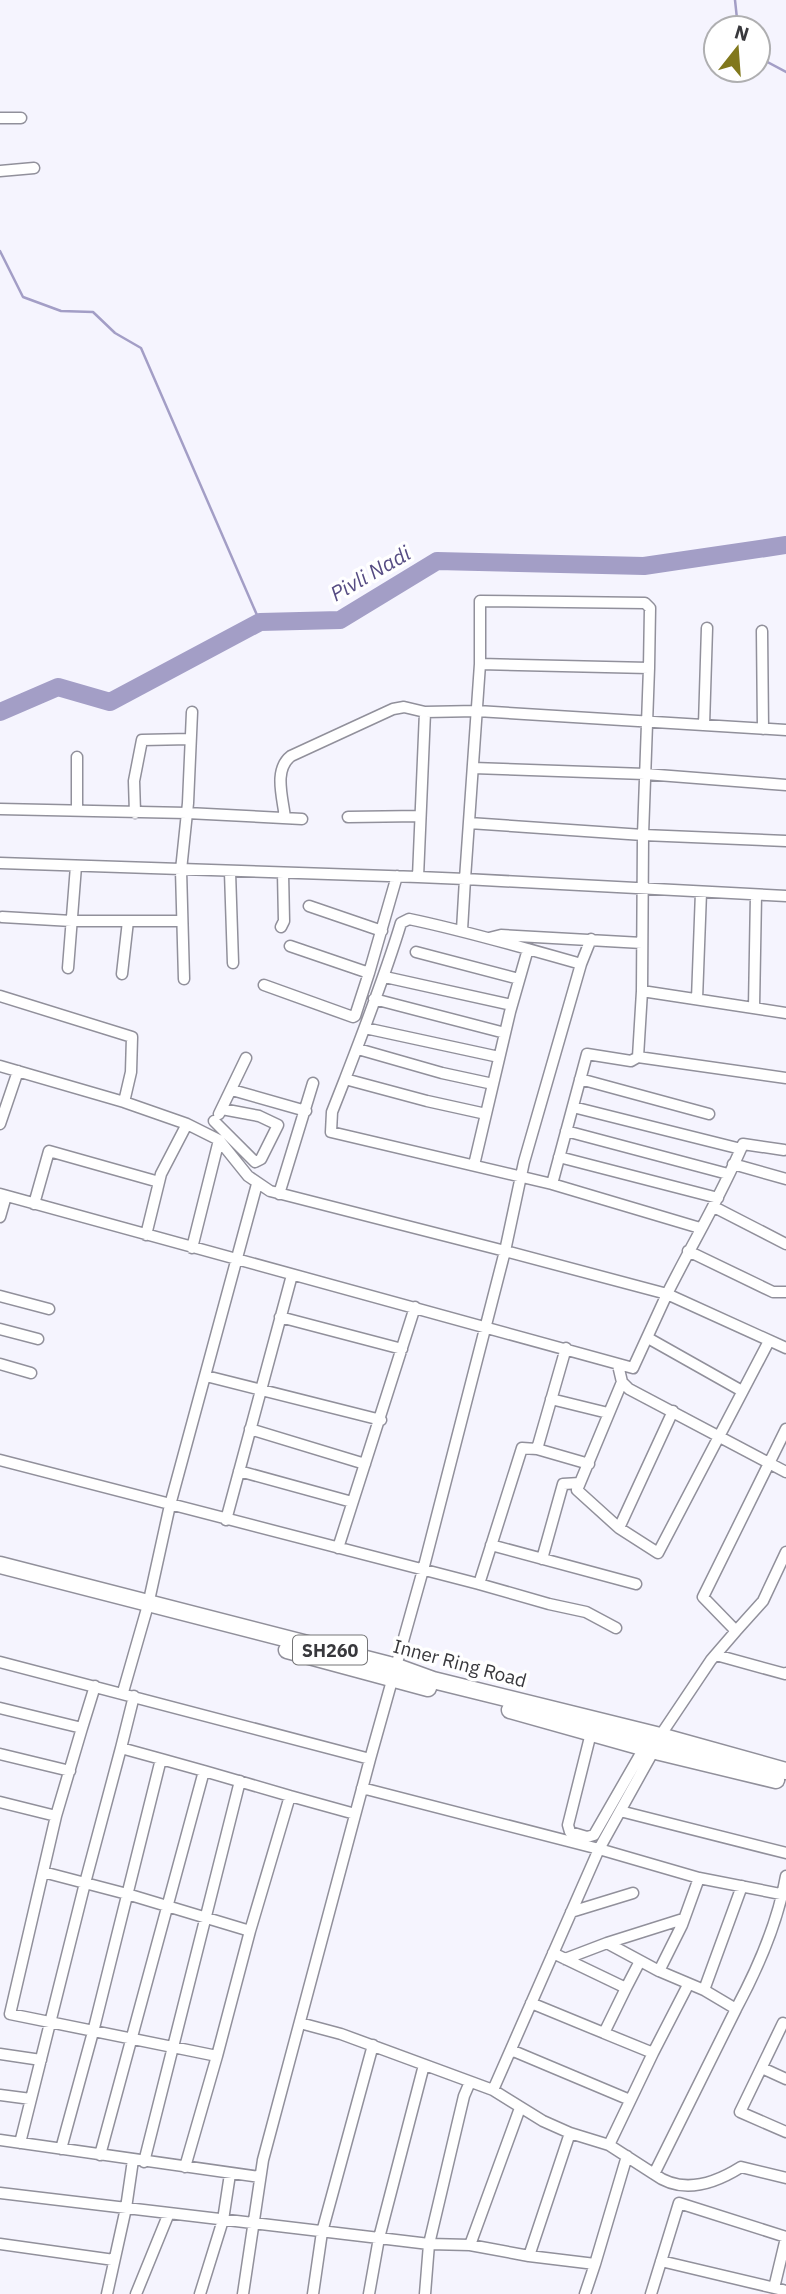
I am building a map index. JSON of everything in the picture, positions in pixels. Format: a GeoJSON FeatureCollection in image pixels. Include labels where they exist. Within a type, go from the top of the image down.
{"type":"FeatureCollection","features":[{"type":"Feature","properties":{"kind":"highway","name":"Inner Ring Road"},"geometry":{"type":"LineString","coordinates":[[0,1565],[146,1610]]}},
{"type":"Feature","properties":{"kind":"highway","name":"Inner Ring Road"},"geometry":{"type":"LineString","coordinates":[[0,1576],[395,1673],[591,1733],[786,1771]]}},
{"type":"Feature","properties":{"kind":"highway","name":"Inner Ring Road"},"geometry":{"type":"LineString","coordinates":[[395,1673],[433,1680],[786,1782]]}},
{"type":"Feature","properties":{"kind":"street"},"geometry":{"type":"LineString","coordinates":[[0,118],[21,118]]}},
{"type":"Feature","properties":{"kind":"street"},"geometry":{"type":"LineString","coordinates":[[0,171],[34,168]]}},
{"type":"Feature","properties":{"kind":"street"},"geometry":{"type":"LineString","coordinates":[[462,930],[480,663],[480,601],[645,603],[650,608],[643,835],[642,991],[638,1057]]}},
{"type":"Feature","properties":{"kind":"street"},"geometry":{"type":"LineString","coordinates":[[704,725],[707,628]]}},
{"type":"Feature","properties":{"kind":"street"},"geometry":{"type":"LineString","coordinates":[[762,631],[763,729]]}},
{"type":"Feature","properties":{"kind":"street"},"geometry":{"type":"LineString","coordinates":[[480,663],[649,667]]}},
{"type":"Feature","properties":{"kind":"street"},"geometry":{"type":"LineString","coordinates":[[285,818],[280,771],[283,762],[393,709],[404,707],[425,712],[477,711],[786,730]]}},
{"type":"Feature","properties":{"kind":"street"},"geometry":{"type":"LineString","coordinates":[[184,979],[181,870],[187,813],[191,712]]}},
{"type":"Feature","properties":{"kind":"street"},"geometry":{"type":"LineString","coordinates":[[418,877],[425,712]]}},
{"type":"Feature","properties":{"kind":"street"},"geometry":{"type":"LineString","coordinates":[[135,813],[134,781],[142,740],[190,739]]}},
{"type":"Feature","properties":{"kind":"street"},"geometry":{"type":"LineString","coordinates":[[77,757],[77,811]]}},
{"type":"Feature","properties":{"kind":"street"},"geometry":{"type":"LineString","coordinates":[[473,768],[645,774],[786,785]]}},
{"type":"Feature","properties":{"kind":"street"},"geometry":{"type":"LineString","coordinates":[[0,809],[187,813],[302,819]]}},
{"type":"Feature","properties":{"kind":"street"},"geometry":{"type":"LineString","coordinates":[[348,817],[420,816]]}},
{"type":"Feature","properties":{"kind":"street"},"geometry":{"type":"LineString","coordinates":[[470,822],[643,835],[786,841]]}},
{"type":"Feature","properties":{"kind":"street"},"geometry":{"type":"LineString","coordinates":[[0,863],[397,876],[786,896]]}},
{"type":"Feature","properties":{"kind":"street"},"geometry":{"type":"LineString","coordinates":[[68,968],[76,866]]}},
{"type":"Feature","properties":{"kind":"street"},"geometry":{"type":"LineString","coordinates":[[230,872],[233,963]]}},
{"type":"Feature","properties":{"kind":"street"},"geometry":{"type":"LineString","coordinates":[[281,927],[284,921],[283,873]]}},
{"type":"Feature","properties":{"kind":"street"},"geometry":{"type":"LineString","coordinates":[[264,985],[355,1016],[397,876]]}},
{"type":"Feature","properties":{"kind":"street"},"geometry":{"type":"LineString","coordinates":[[698,999],[701,892]]}},
{"type":"Feature","properties":{"kind":"street"},"geometry":{"type":"LineString","coordinates":[[754,1007],[756,895]]}},
{"type":"Feature","properties":{"kind":"street"},"geometry":{"type":"LineString","coordinates":[[309,906],[382,931]]}},
{"type":"Feature","properties":{"kind":"street"},"geometry":{"type":"LineString","coordinates":[[2,917],[72,921],[183,920]]}},
{"type":"Feature","properties":{"kind":"street"},"geometry":{"type":"LineString","coordinates":[[581,964],[484,939],[462,930],[404,920],[358,1049],[338,1094],[332,1112],[331,1132],[552,1184],[700,1228]]}},
{"type":"Feature","properties":{"kind":"street"},"geometry":{"type":"LineString","coordinates":[[122,974],[128,921]]}},
{"type":"Feature","properties":{"kind":"street"},"geometry":{"type":"LineString","coordinates":[[484,939],[501,936],[642,943]]}},
{"type":"Feature","properties":{"kind":"street"},"geometry":{"type":"LineString","coordinates":[[243,2294],[260,2178],[355,1814],[423,1570],[505,1251],[524,1162],[581,964],[591,939]]}},
{"type":"Feature","properties":{"kind":"street"},"geometry":{"type":"LineString","coordinates":[[290,946],[369,973]]}},
{"type":"Feature","properties":{"kind":"street"},"geometry":{"type":"LineString","coordinates":[[474,1165],[528,949]]}},
{"type":"Feature","properties":{"kind":"street"},"geometry":{"type":"LineString","coordinates":[[416,953],[519,979]]}},
{"type":"Feature","properties":{"kind":"street"},"geometry":{"type":"LineString","coordinates":[[385,977],[512,1005]]}},
{"type":"Feature","properties":{"kind":"street"},"geometry":{"type":"LineString","coordinates":[[642,991],[786,1013]]}},
{"type":"Feature","properties":{"kind":"street"},"geometry":{"type":"LineString","coordinates":[[0,996],[132,1037],[131,1072],[124,1102]]}},
{"type":"Feature","properties":{"kind":"street"},"geometry":{"type":"LineString","coordinates":[[374,999],[505,1033]]}},
{"type":"Feature","properties":{"kind":"street"},"geometry":{"type":"LineString","coordinates":[[365,1028],[499,1057]]}},
{"type":"Feature","properties":{"kind":"street"},"geometry":{"type":"LineString","coordinates":[[358,1049],[493,1084]]}},
{"type":"Feature","properties":{"kind":"street"},"geometry":{"type":"LineString","coordinates":[[552,1184],[587,1054],[631,1061],[638,1057],[786,1078]]}},
{"type":"Feature","properties":{"kind":"street"},"geometry":{"type":"LineString","coordinates":[[208,1135],[246,1058]]}},
{"type":"Feature","properties":{"kind":"street"},"geometry":{"type":"LineString","coordinates":[[0,1066],[124,1102],[187,1124],[219,1140],[255,1182],[279,1194],[667,1294],[786,1348]]}},
{"type":"Feature","properties":{"kind":"street"},"geometry":{"type":"LineString","coordinates":[[0,1124],[18,1071]]}},
{"type":"Feature","properties":{"kind":"street"},"geometry":{"type":"LineString","coordinates":[[345,1079],[486,1114]]}},
{"type":"Feature","properties":{"kind":"street"},"geometry":{"type":"LineString","coordinates":[[580,1079],[709,1114]]}},
{"type":"Feature","properties":{"kind":"street"},"geometry":{"type":"LineString","coordinates":[[279,1194],[313,1083]]}},
{"type":"Feature","properties":{"kind":"street"},"geometry":{"type":"LineString","coordinates":[[232,1090],[306,1111]]}},
{"type":"Feature","properties":{"kind":"street"},"geometry":{"type":"LineString","coordinates":[[573,1107],[741,1149]]}},
{"type":"Feature","properties":{"kind":"street"},"geometry":{"type":"LineString","coordinates":[[222,1109],[259,1116],[278,1125],[261,1158],[255,1162]]}},
{"type":"Feature","properties":{"kind":"street"},"geometry":{"type":"LineString","coordinates":[[122,1692],[146,1610],[170,1505],[238,1261],[255,1182],[255,1162],[214,1121]]}},
{"type":"Feature","properties":{"kind":"street"},"geometry":{"type":"LineString","coordinates":[[146,1235],[161,1174],[187,1124]]}},
{"type":"Feature","properties":{"kind":"street"},"geometry":{"type":"LineString","coordinates":[[566,1131],[786,1179]]}},
{"type":"Feature","properties":{"kind":"street"},"geometry":{"type":"LineString","coordinates":[[192,1248],[219,1140]]}},
{"type":"Feature","properties":{"kind":"street"},"geometry":{"type":"LineString","coordinates":[[0,1217],[3,1195],[633,1368],[688,1251],[716,1202],[743,1144],[784,1150]]}},
{"type":"Feature","properties":{"kind":"street"},"geometry":{"type":"LineString","coordinates":[[34,1204],[49,1151],[159,1182]]}},
{"type":"Feature","properties":{"kind":"street"},"geometry":{"type":"LineString","coordinates":[[559,1157],[716,1202],[786,1244]]}},
{"type":"Feature","properties":{"kind":"street"},"geometry":{"type":"LineString","coordinates":[[688,1251],[773,1292],[786,1292]]}},
{"type":"Feature","properties":{"kind":"street"},"geometry":{"type":"LineString","coordinates":[[226,1520],[292,1275]]}},
{"type":"Feature","properties":{"kind":"street"},"geometry":{"type":"LineString","coordinates":[[0,1296],[49,1310]]}},
{"type":"Feature","properties":{"kind":"street"},"geometry":{"type":"LineString","coordinates":[[338,1548],[415,1307]]}},
{"type":"Feature","properties":{"kind":"street"},"geometry":{"type":"LineString","coordinates":[[280,1317],[402,1349]]}},
{"type":"Feature","properties":{"kind":"street"},"geometry":{"type":"LineString","coordinates":[[0,1329],[38,1339]]}},
{"type":"Feature","properties":{"kind":"street"},"geometry":{"type":"LineString","coordinates":[[648,1338],[741,1391]]}},
{"type":"Feature","properties":{"kind":"street"},"geometry":{"type":"LineString","coordinates":[[622,1382],[577,1490],[619,1528],[658,1553],[769,1341]]}},
{"type":"Feature","properties":{"kind":"street"},"geometry":{"type":"LineString","coordinates":[[537,1449],[566,1348]]}},
{"type":"Feature","properties":{"kind":"street"},"geometry":{"type":"LineString","coordinates":[[0,1364],[30,1373]]}},
{"type":"Feature","properties":{"kind":"street"},"geometry":{"type":"LineString","coordinates":[[618,1365],[622,1382],[629,1389],[786,1472]]}},
{"type":"Feature","properties":{"kind":"street"},"geometry":{"type":"LineString","coordinates":[[206,1376],[380,1420]]}},
{"type":"Feature","properties":{"kind":"street"},"geometry":{"type":"LineString","coordinates":[[551,1399],[608,1413]]}},
{"type":"Feature","properties":{"kind":"street"},"geometry":{"type":"LineString","coordinates":[[619,1528],[673,1411]]}},
{"type":"Feature","properties":{"kind":"street"},"geometry":{"type":"LineString","coordinates":[[250,1429],[365,1464]]}},
{"type":"Feature","properties":{"kind":"street"},"geometry":{"type":"LineString","coordinates":[[736,1631],[703,1597],[786,1429]]}},
{"type":"Feature","properties":{"kind":"street"},"geometry":{"type":"LineString","coordinates":[[479,1584],[522,1448],[537,1449],[589,1464]]}},
{"type":"Feature","properties":{"kind":"street"},"geometry":{"type":"LineString","coordinates":[[0,1460],[586,1612],[616,1628]]}},
{"type":"Feature","properties":{"kind":"street"},"geometry":{"type":"LineString","coordinates":[[239,1471],[352,1502]]}},
{"type":"Feature","properties":{"kind":"street"},"geometry":{"type":"LineString","coordinates":[[542,1559],[562,1484],[580,1483]]}},
{"type":"Feature","properties":{"kind":"street"},"geometry":{"type":"LineString","coordinates":[[491,1545],[636,1584]]}},
{"type":"Feature","properties":{"kind":"street"},"geometry":{"type":"LineString","coordinates":[[591,1733],[568,1825],[570,1832],[587,1837],[594,1835],[716,1655],[763,1601],[786,1552]]}},
{"type":"Feature","properties":{"kind":"street"},"geometry":{"type":"LineString","coordinates":[[716,1655],[786,1674]]}},
{"type":"Feature","properties":{"kind":"street"},"geometry":{"type":"LineString","coordinates":[[0,1662],[370,1759]]}},
{"type":"Feature","properties":{"kind":"street"},"geometry":{"type":"LineString","coordinates":[[95,1686],[56,1816],[5,2013],[217,2056]]}},
{"type":"Feature","properties":{"kind":"street"},"geometry":{"type":"LineString","coordinates":[[20,2143],[134,1696]]}},
{"type":"Feature","properties":{"kind":"street"},"geometry":{"type":"LineString","coordinates":[[0,1708],[82,1728]]}},
{"type":"Feature","properties":{"kind":"street"},"geometry":{"type":"LineString","coordinates":[[493,2090],[599,1849],[653,1745]]}},
{"type":"Feature","properties":{"kind":"street"},"geometry":{"type":"LineString","coordinates":[[121,1748],[355,1814]]}},
{"type":"Feature","properties":{"kind":"street"},"geometry":{"type":"LineString","coordinates":[[0,1754],[70,1771]]}},
{"type":"Feature","properties":{"kind":"street"},"geometry":{"type":"LineString","coordinates":[[61,2149],[161,1759]]}},
{"type":"Feature","properties":{"kind":"street"},"geometry":{"type":"LineString","coordinates":[[100,2155],[204,1771]]}},
{"type":"Feature","properties":{"kind":"street"},"geometry":{"type":"LineString","coordinates":[[144,2161],[240,1781]]}},
{"type":"Feature","properties":{"kind":"street"},"geometry":{"type":"LineString","coordinates":[[362,1788],[599,1849],[699,1878],[785,1894]]}},
{"type":"Feature","properties":{"kind":"street"},"geometry":{"type":"LineString","coordinates":[[185,2167],[290,1796]]}},
{"type":"Feature","properties":{"kind":"street"},"geometry":{"type":"LineString","coordinates":[[0,1802],[56,1816]]}},
{"type":"Feature","properties":{"kind":"street"},"geometry":{"type":"LineString","coordinates":[[620,1811],[786,1853]]}},
{"type":"Feature","properties":{"kind":"street"},"geometry":{"type":"LineString","coordinates":[[43,1872],[250,1931]]}},
{"type":"Feature","properties":{"kind":"street"},"geometry":{"type":"LineString","coordinates":[[654,2174],[754,1976],[785,1894],[786,1876]]}},
{"type":"Feature","properties":{"kind":"street"},"geometry":{"type":"LineString","coordinates":[[659,1971],[699,1878]]}},
{"type":"Feature","properties":{"kind":"street"},"geometry":{"type":"LineString","coordinates":[[704,1990],[742,1886]]}},
{"type":"Feature","properties":{"kind":"street"},"geometry":{"type":"LineString","coordinates":[[571,1912],[633,1893]]}},
{"type":"Feature","properties":{"kind":"street"},"geometry":{"type":"LineString","coordinates":[[565,1959],[683,1919]]}},
{"type":"Feature","properties":{"kind":"street"},"geometry":{"type":"LineString","coordinates":[[607,1943],[659,1971],[704,1990],[736,2009]]}},
{"type":"Feature","properties":{"kind":"street"},"geometry":{"type":"LineString","coordinates":[[553,1954],[626,1987]]}},
{"type":"Feature","properties":{"kind":"street"},"geometry":{"type":"LineString","coordinates":[[604,2033],[640,1961]]}},
{"type":"Feature","properties":{"kind":"street"},"geometry":{"type":"LineString","coordinates":[[609,2145],[688,1985]]}},
{"type":"Feature","properties":{"kind":"street"},"geometry":{"type":"LineString","coordinates":[[531,2003],[653,2053]]}},
{"type":"Feature","properties":{"kind":"street"},"geometry":{"type":"LineString","coordinates":[[785,2021],[740,2112],[786,2132]]}},
{"type":"Feature","properties":{"kind":"street"},"geometry":{"type":"LineString","coordinates":[[300,2023],[373,2045],[493,2090],[543,2122],[609,2145],[662,2179],[680,2185],[701,2185],[724,2178],[741,2167],[786,2178]]}},
{"type":"Feature","properties":{"kind":"street"},"geometry":{"type":"LineString","coordinates":[[313,2294],[322,2232],[373,2045]]}},
{"type":"Feature","properties":{"kind":"street"},"geometry":{"type":"LineString","coordinates":[[511,2050],[630,2100]]}},
{"type":"Feature","properties":{"kind":"street"},"geometry":{"type":"LineString","coordinates":[[0,2054],[41,2060]]}},
{"type":"Feature","properties":{"kind":"street"},"geometry":{"type":"LineString","coordinates":[[369,2294],[379,2238],[424,2065]]}},
{"type":"Feature","properties":{"kind":"street"},"geometry":{"type":"LineString","coordinates":[[762,2068],[786,2079]]}},
{"type":"Feature","properties":{"kind":"street"},"geometry":{"type":"LineString","coordinates":[[425,2294],[429,2244],[464,2096],[470,2082]]}},
{"type":"Feature","properties":{"kind":"street"},"geometry":{"type":"LineString","coordinates":[[0,2095],[31,2099]]}},
{"type":"Feature","properties":{"kind":"street"},"geometry":{"type":"LineString","coordinates":[[470,2245],[520,2108]]}},
{"type":"Feature","properties":{"kind":"street"},"geometry":{"type":"LineString","coordinates":[[529,2256],[570,2133]]}},
{"type":"Feature","properties":{"kind":"street"},"geometry":{"type":"LineString","coordinates":[[0,2140],[260,2178]]}},
{"type":"Feature","properties":{"kind":"street"},"geometry":{"type":"LineString","coordinates":[[585,2294],[627,2156]]}},
{"type":"Feature","properties":{"kind":"street"},"geometry":{"type":"LineString","coordinates":[[107,2294],[126,2208],[133,2160]]}},
{"type":"Feature","properties":{"kind":"street"},"geometry":{"type":"LineString","coordinates":[[200,2294],[223,2220],[230,2174]]}},
{"type":"Feature","properties":{"kind":"street"},"geometry":{"type":"LineString","coordinates":[[0,2193],[429,2244],[470,2245],[595,2264]]}},
{"type":"Feature","properties":{"kind":"street"},"geometry":{"type":"LineString","coordinates":[[651,2294],[679,2203],[786,2238],[778,2291],[661,2262]]}},
{"type":"Feature","properties":{"kind":"street"},"geometry":{"type":"LineString","coordinates":[[136,2294],[169,2213]]}},
{"type":"Feature","properties":{"kind":"street"},"geometry":{"type":"LineString","coordinates":[[0,2244],[114,2260]]}},
{"type":"Feature","properties":{"kind":"waterway"},"geometry":{"type":"LineString","coordinates":[[735,0],[736,14]]}},
{"type":"Feature","properties":{"kind":"waterway"},"geometry":{"type":"LineString","coordinates":[[772,64],[786,72]]}},
{"type":"Feature","properties":{"kind":"waterway"},"geometry":{"type":"LineString","coordinates":[[0,251],[23,297],[61,311],[93,312],[115,333],[141,348],[260,622]]}},
{"type":"Feature","properties":{"kind":"waterway","name":"Pivli Nadi"},"geometry":{"type":"LineString","coordinates":[[0,712],[58,687],[110,702],[260,622],[340,620],[437,561],[644,566],[786,545]]}}]}
